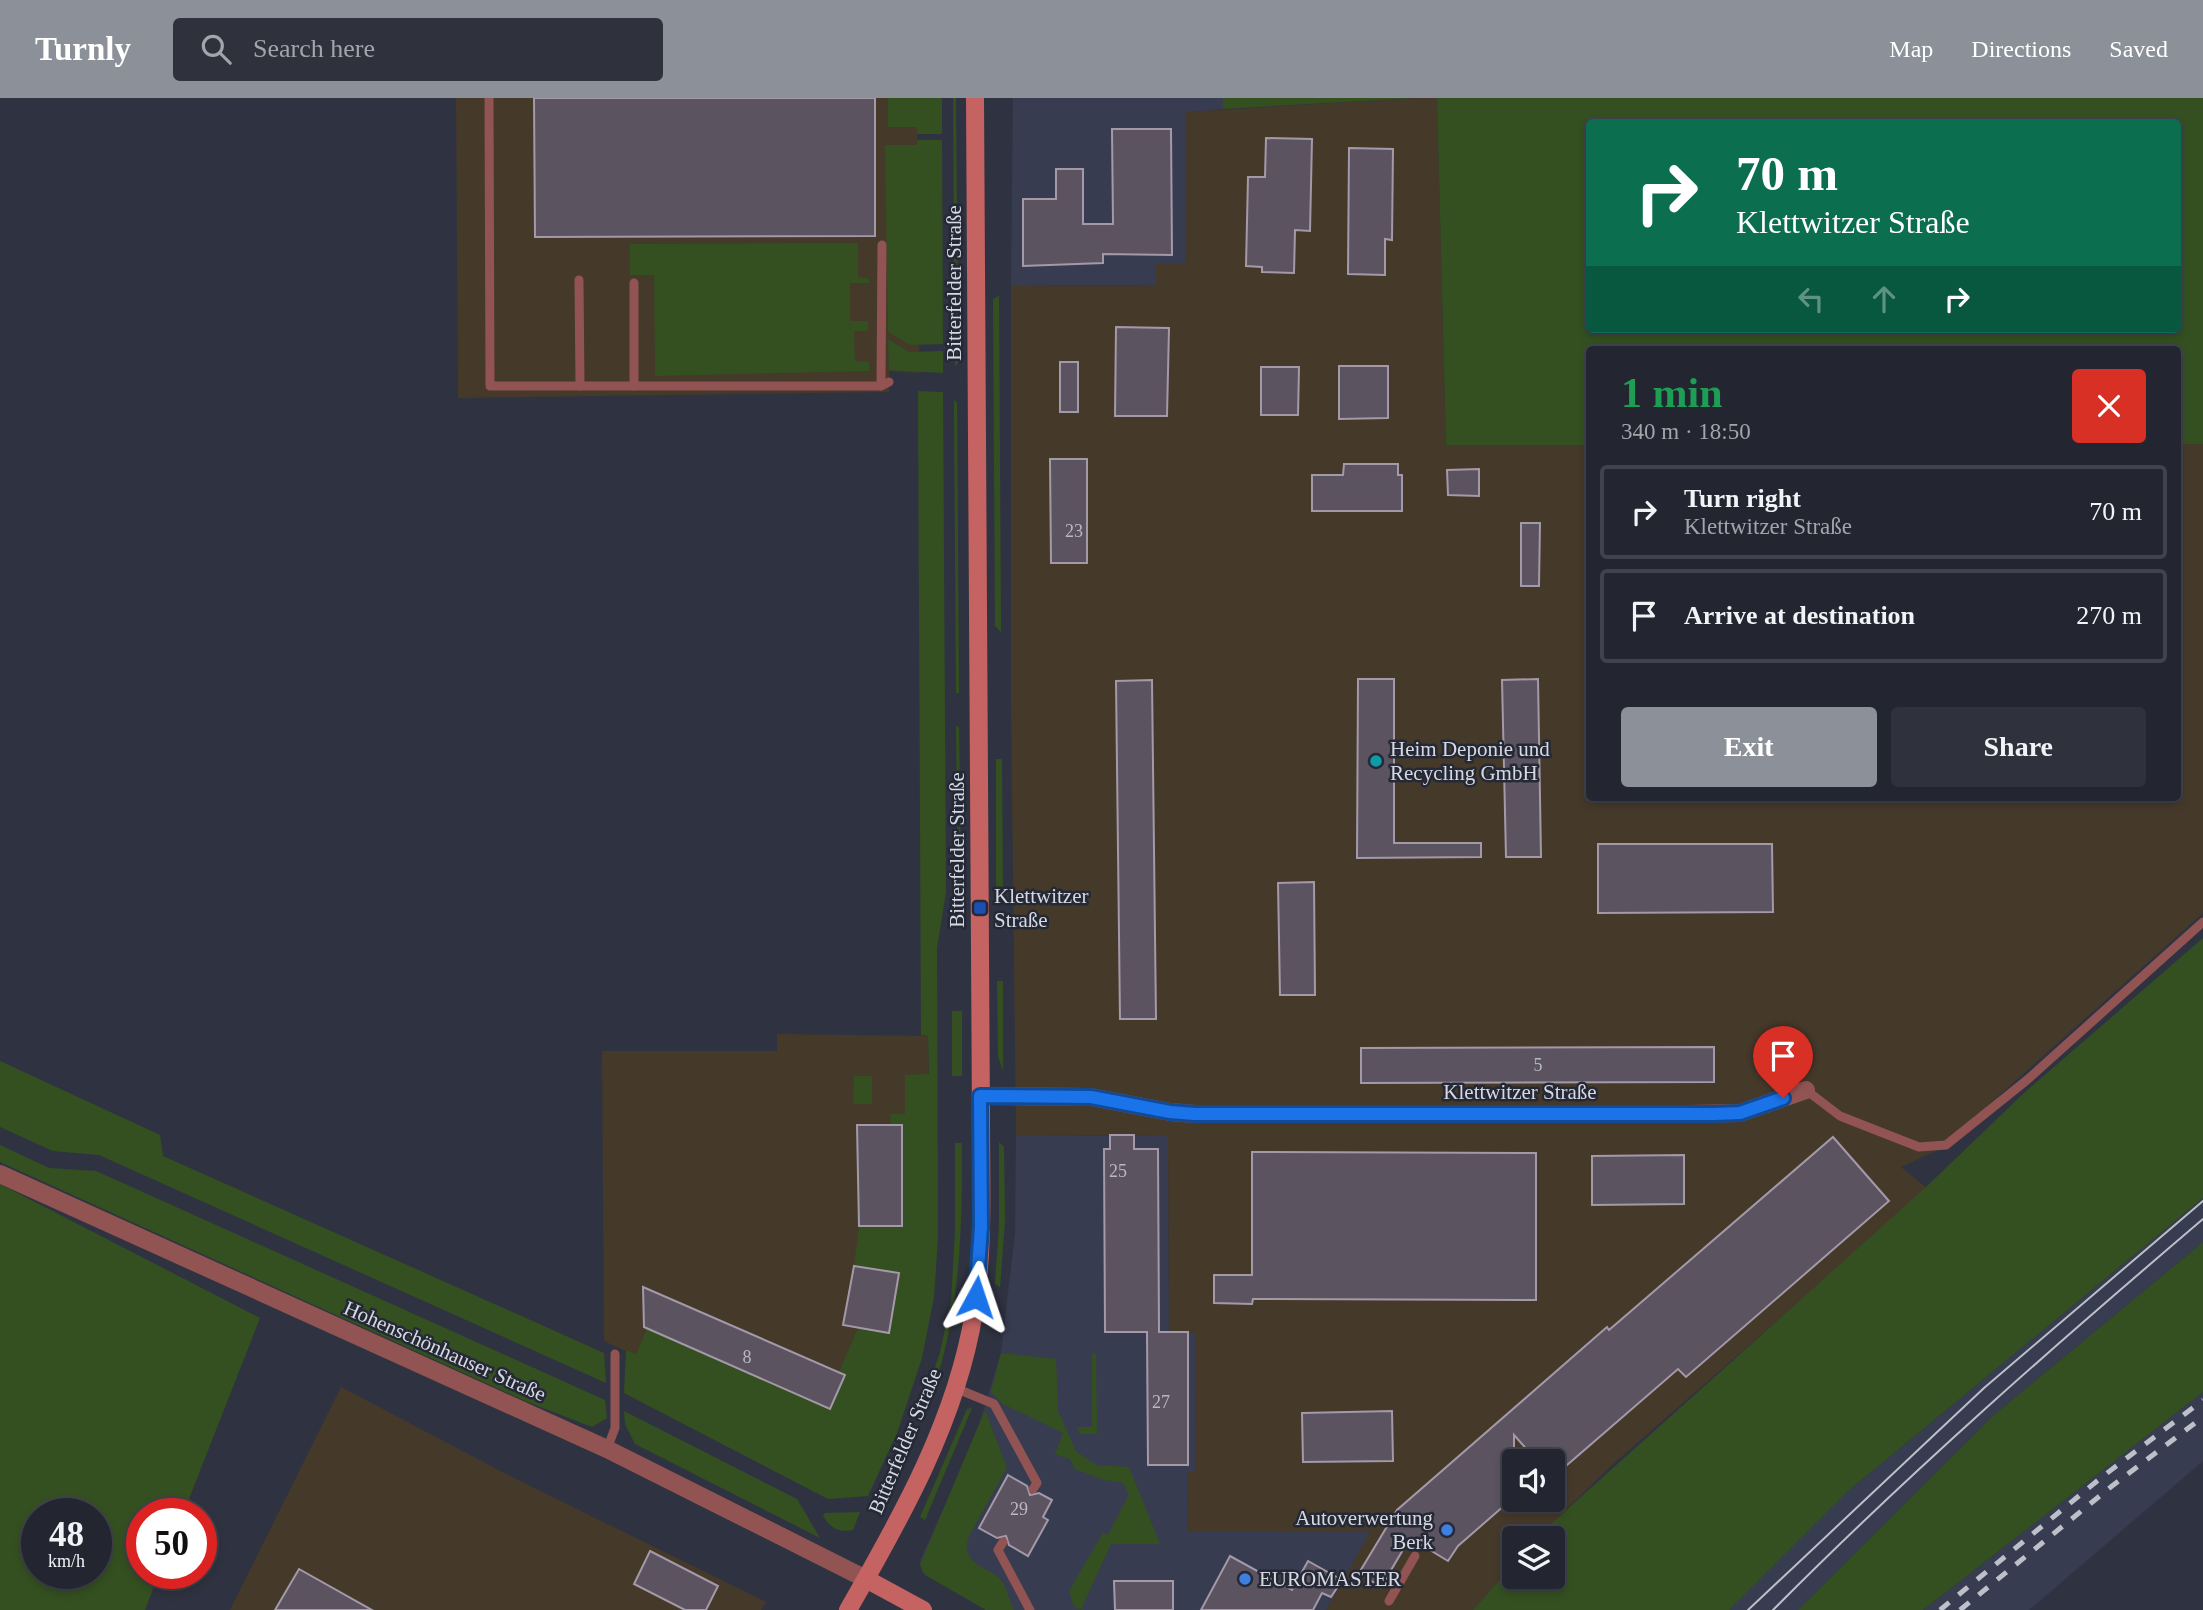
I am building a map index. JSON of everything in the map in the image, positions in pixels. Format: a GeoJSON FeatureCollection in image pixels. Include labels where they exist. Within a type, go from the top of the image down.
{"type":"FeatureCollection","features":[{"type":"Feature","properties":{"kind":"main road","name":"Bitterfelder Straße"},"geometry":{"type":"LineString","coordinates":[[848,1610],[909,1495],[955,1388],[969,1339],[977,1284],[981,1227],[975,98]]}},
{"type":"Feature","properties":{"kind":"main road"},"geometry":{"type":"LineString","coordinates":[[866,1579],[923,1610]]}},
{"type":"Feature","properties":{"kind":"street","name":"Klettwitzer Straße"},"geometry":{"type":"LineString","coordinates":[[980,1096],[1091,1097],[1195,1114],[1701,1114],[1740,1113],[1806,1090]]}},
{"type":"Feature","properties":{"kind":"street","name":"Hohenschönhauser Straße"},"geometry":{"type":"LineString","coordinates":[[0,1174],[607,1449],[866,1579]]}},
{"type":"Feature","properties":{"kind":"lane"},"geometry":{"type":"LineString","coordinates":[[489,98],[490,386],[885,384],[883,245]]}},
{"type":"Feature","properties":{"kind":"lane"},"geometry":{"type":"LineString","coordinates":[[579,281],[580,386]]}},
{"type":"Feature","properties":{"kind":"lane"},"geometry":{"type":"LineString","coordinates":[[634,283],[634,386]]}},
{"type":"Feature","properties":{"kind":"lane"},"geometry":{"type":"LineString","coordinates":[[1806,1090],[1840,1116],[1878,1131],[1920,1147],[1946,1145],[2027,1080],[2203,922]]}},
{"type":"Feature","properties":{"kind":"lane"},"geometry":{"type":"LineString","coordinates":[[607,1449],[615,1428],[615,1354]]}},
{"type":"Feature","properties":{"kind":"lane"},"geometry":{"type":"LineString","coordinates":[[955,1388],[994,1404],[1037,1483],[1033,1489]]}},
{"type":"Feature","properties":{"kind":"lane"},"geometry":{"type":"LineString","coordinates":[[1003,1542],[998,1550],[1030,1610]]}},
{"type":"Feature","properties":{"kind":"lane"},"geometry":{"type":"LineString","coordinates":[[1389,1601],[1415,1556]]}},
{"type":"Feature","properties":{"kind":"shaded area"},"geometry":{"type":"Polygon","coordinates":[[[456,98],[917,98],[919,373],[889,371],[889,392],[458,398],[456,98]]]}},
{"type":"Feature","properties":{"kind":"shaded area"},"geometry":{"type":"Polygon","coordinates":[[[1013,98],[1223,98],[1223,109],[1185,113],[1186,263],[1156,285],[1011,286],[1013,98]]]}},
{"type":"Feature","properties":{"kind":"shaded area"},"geometry":{"type":"Polygon","coordinates":[[[1437,98],[1446,445],[1586,445],[1586,801],[2181,801],[2181,444],[2203,444],[2203,913],[1938,1150],[1901,1167],[1928,1189],[1613,1464],[1565,1511],[1565,1449],[1502,1449],[1502,1512],[1564,1512],[1549,1526],[1502,1526],[1502,1577],[1473,1610],[1326,1610],[1371,1531],[1188,1531],[1187,1472],[1195,1472],[1196,1333],[1169,1332],[1168,1136],[1016,1135],[1011,702],[1011,286],[1156,285],[1156,264],[1185,263],[1185,112],[1437,98]]]}},
{"type":"Feature","properties":{"kind":"shaded area"},"geometry":{"type":"Polygon","coordinates":[[[777,1034],[928,1036],[932,1241],[891,1384],[835,1420],[676,1375],[604,1341],[602,1051],[777,1051],[777,1034]]]}},
{"type":"Feature","properties":{"kind":"shaded area"},"geometry":{"type":"Polygon","coordinates":[[[1016,1135],[1168,1136],[1169,1332],[1196,1332],[1195,1473],[1187,1472],[1188,1531],[1372,1531],[1326,1610],[986,1610],[922,1572],[920,1561],[975,1438],[1001,1353],[1015,1233],[1016,1135]]]}},
{"type":"Feature","properties":{"kind":"shaded area"},"geometry":{"type":"Polygon","coordinates":[[[2203,1198],[2203,1242],[1995,1414],[1798,1610],[1729,1610],[1848,1491],[2203,1198]]]}},
{"type":"Feature","properties":{"kind":"shaded area"},"geometry":{"type":"Polygon","coordinates":[[[341,1387],[508,1475],[766,1602],[761,1610],[230,1610],[341,1387]]]}},
{"type":"Feature","properties":{"kind":"shaded area"},"geometry":{"type":"Polygon","coordinates":[[[2203,1392],[2203,1461],[2029,1610],[1923,1610],[2203,1392]]]}},
{"type":"Feature","properties":{"kind":"green space"},"geometry":{"type":"Polygon","coordinates":[[[888,98],[942,98],[942,134],[917,134],[917,127],[888,127],[888,98]]]}},
{"type":"Feature","properties":{"kind":"green space"},"geometry":{"type":"Polygon","coordinates":[[[953,98],[956,98],[958,363],[955,366],[953,98]]]}},
{"type":"Feature","properties":{"kind":"green space"},"geometry":{"type":"Polygon","coordinates":[[[1223,98],[1416,98],[1223,109],[1223,98]]]}},
{"type":"Feature","properties":{"kind":"green space"},"geometry":{"type":"Polygon","coordinates":[[[1437,98],[2203,98],[2203,444],[2181,444],[2181,346],[1586,346],[1586,445],[1446,445],[1437,98]]]}},
{"type":"Feature","properties":{"kind":"green space"},"geometry":{"type":"Polygon","coordinates":[[[917,140],[942,140],[943,344],[910,345],[888,332],[885,145],[917,145],[917,140]]]}},
{"type":"Feature","properties":{"kind":"green space"},"geometry":{"type":"Polygon","coordinates":[[[858,243],[858,277],[869,278],[869,283],[850,283],[850,321],[868,321],[868,331],[854,331],[855,361],[869,362],[869,371],[655,376],[654,275],[630,275],[630,244],[858,243]]]}},
{"type":"Feature","properties":{"kind":"green space"},"geometry":{"type":"Polygon","coordinates":[[[999,296],[1001,632],[995,626],[993,299],[999,296]]]}},
{"type":"Feature","properties":{"kind":"green space"},"geometry":{"type":"Polygon","coordinates":[[[888,339],[909,352],[943,351],[943,373],[889,370],[888,339]]]}},
{"type":"Feature","properties":{"kind":"green space"},"geometry":{"type":"Polygon","coordinates":[[[918,391],[943,392],[946,892],[937,948],[938,1239],[934,1297],[922,1358],[897,1433],[868,1496],[828,1499],[624,1393],[626,1350],[636,1354],[647,1329],[830,1409],[839,1372],[858,1328],[889,1333],[899,1273],[854,1266],[859,1226],[902,1226],[902,1125],[891,1125],[890,1114],[905,1114],[905,1075],[929,1074],[928,1036],[921,1035],[918,391]]]}},
{"type":"Feature","properties":{"kind":"green space"},"geometry":{"type":"Polygon","coordinates":[[[954,400],[957,403],[959,693],[956,693],[954,400]]]}},
{"type":"Feature","properties":{"kind":"green space"},"geometry":{"type":"Polygon","coordinates":[[[956,726],[959,727],[961,891],[958,891],[956,726]]]}},
{"type":"Feature","properties":{"kind":"green space"},"geometry":{"type":"Polygon","coordinates":[[[996,759],[1002,759],[1003,901],[996,901],[996,759]]]}},
{"type":"Feature","properties":{"kind":"green space"},"geometry":{"type":"Polygon","coordinates":[[[2203,938],[2203,1198],[1848,1491],[1729,1610],[1473,1610],[1502,1577],[1502,1589],[1565,1589],[1565,1526],[1548,1526],[1925,1188],[2024,1093],[2203,938]]]}},
{"type":"Feature","properties":{"kind":"green space"},"geometry":{"type":"Polygon","coordinates":[[[997,981],[1003,981],[1003,1071],[998,1056],[997,981]]]}},
{"type":"Feature","properties":{"kind":"green space"},"geometry":{"type":"Polygon","coordinates":[[[952,1011],[962,1011],[962,1076],[952,1076],[952,1011]]]}},
{"type":"Feature","properties":{"kind":"green space"},"geometry":{"type":"Polygon","coordinates":[[[0,1061],[160,1135],[163,1156],[604,1353],[606,1383],[99,1155],[53,1151],[0,1127],[0,1061]]]}},
{"type":"Feature","properties":{"kind":"green space"},"geometry":{"type":"Polygon","coordinates":[[[854,1076],[872,1076],[872,1104],[853,1104],[854,1076]]]}},
{"type":"Feature","properties":{"kind":"green space"},"geometry":{"type":"Polygon","coordinates":[[[999,1142],[1004,1147],[1005,1221],[1000,1287],[995,1284],[999,1226],[999,1142]]]}},
{"type":"Feature","properties":{"kind":"green space"},"geometry":{"type":"Polygon","coordinates":[[[955,1143],[962,1143],[961,1217],[956,1284],[945,1350],[923,1421],[918,1419],[940,1352],[951,1302],[955,1231],[955,1143]]]}},
{"type":"Feature","properties":{"kind":"green space"},"geometry":{"type":"Polygon","coordinates":[[[0,1145],[49,1168],[96,1171],[605,1400],[607,1418],[592,1427],[525,1401],[0,1162],[0,1145]]]}},
{"type":"Feature","properties":{"kind":"green space"},"geometry":{"type":"Polygon","coordinates":[[[0,1184],[260,1318],[189,1498],[126,1498],[126,1589],[153,1589],[145,1610],[0,1610],[0,1184]]]}},
{"type":"Feature","properties":{"kind":"green space"},"geometry":{"type":"Polygon","coordinates":[[[2203,1242],[2203,1392],[1923,1610],[1798,1610],[1995,1414],[2203,1242]]]}},
{"type":"Feature","properties":{"kind":"green space"},"geometry":{"type":"Polygon","coordinates":[[[1001,1353],[1056,1359],[1058,1411],[1076,1451],[1096,1465],[1129,1467],[1160,1544],[1111,1544],[1083,1610],[1074,1607],[1069,1591],[1103,1533],[1108,1535],[1129,1494],[1123,1483],[1104,1480],[1075,1469],[1070,1459],[1055,1454],[1063,1433],[1003,1404],[991,1392],[1001,1353]]]}},
{"type":"Feature","properties":{"kind":"green space"},"geometry":{"type":"Polygon","coordinates":[[[1092,1354],[1096,1354],[1097,1434],[1080,1434],[1077,1427],[1092,1427],[1092,1354]]]}},
{"type":"Feature","properties":{"kind":"green space"},"geometry":{"type":"Polygon","coordinates":[[[972,1408],[925,1520],[920,1517],[967,1409],[972,1408]]]}},
{"type":"Feature","properties":{"kind":"green space"},"geometry":{"type":"Polygon","coordinates":[[[985,1410],[1007,1468],[968,1538],[967,1548],[973,1561],[1003,1583],[1014,1610],[986,1610],[925,1575],[920,1565],[985,1410]]]}},
{"type":"Feature","properties":{"kind":"green space"},"geometry":{"type":"Polygon","coordinates":[[[624,1411],[797,1499],[820,1538],[635,1444],[625,1424],[624,1411]]]}},
{"type":"Feature","properties":{"kind":"green space"},"geometry":{"type":"Polygon","coordinates":[[[860,1512],[853,1530],[848,1531],[835,1529],[823,1516],[825,1513],[860,1512]]]}},
{"type":"Feature","properties":{"kind":"building"},"geometry":{"type":"Polygon","coordinates":[[[534,98],[875,98],[875,236],[535,237],[534,98]]]}},
{"type":"Feature","properties":{"kind":"building"},"geometry":{"type":"Polygon","coordinates":[[[1112,129],[1171,129],[1172,255],[1103,254],[1103,263],[1023,266],[1023,199],[1056,199],[1056,169],[1083,169],[1083,224],[1113,224],[1112,129]]]}},
{"type":"Feature","properties":{"kind":"building"},"geometry":{"type":"Polygon","coordinates":[[[1266,138],[1312,139],[1310,231],[1295,230],[1294,273],[1262,272],[1262,267],[1246,266],[1248,177],[1265,177],[1266,138]]]}},
{"type":"Feature","properties":{"kind":"building"},"geometry":{"type":"Polygon","coordinates":[[[1349,148],[1393,149],[1392,240],[1385,239],[1385,275],[1348,274],[1349,148]]]}},
{"type":"Feature","properties":{"kind":"building"},"geometry":{"type":"Polygon","coordinates":[[[1116,327],[1169,328],[1167,416],[1115,416],[1116,327]]]}},
{"type":"Feature","properties":{"kind":"building"},"geometry":{"type":"Polygon","coordinates":[[[1060,362],[1078,362],[1078,412],[1060,412],[1060,362]]]}},
{"type":"Feature","properties":{"kind":"building"},"geometry":{"type":"Polygon","coordinates":[[[1339,366],[1388,366],[1388,418],[1339,419],[1339,366]]]}},
{"type":"Feature","properties":{"kind":"building"},"geometry":{"type":"Polygon","coordinates":[[[1261,367],[1299,367],[1298,415],[1261,415],[1261,367]]]}},
{"type":"Feature","properties":{"kind":"building"},"geometry":{"type":"Polygon","coordinates":[[[1050,459],[1087,459],[1087,563],[1051,563],[1050,459]]]}},
{"type":"Feature","properties":{"kind":"building"},"geometry":{"type":"Polygon","coordinates":[[[1344,464],[1398,464],[1398,475],[1402,475],[1402,511],[1312,511],[1312,475],[1343,475],[1344,464]]]}},
{"type":"Feature","properties":{"kind":"building"},"geometry":{"type":"Polygon","coordinates":[[[1479,469],[1479,496],[1448,495],[1447,470],[1479,469]]]}},
{"type":"Feature","properties":{"kind":"building"},"geometry":{"type":"Polygon","coordinates":[[[1521,523],[1540,523],[1539,586],[1521,586],[1521,523]]]}},
{"type":"Feature","properties":{"kind":"building"},"geometry":{"type":"Polygon","coordinates":[[[1358,679],[1394,679],[1394,843],[1481,843],[1481,857],[1357,858],[1358,679]]]}},
{"type":"Feature","properties":{"kind":"building"},"geometry":{"type":"Polygon","coordinates":[[[1538,679],[1541,857],[1506,857],[1502,680],[1538,679]]]}},
{"type":"Feature","properties":{"kind":"building"},"geometry":{"type":"Polygon","coordinates":[[[1152,680],[1156,1019],[1120,1019],[1116,681],[1152,680]]]}},
{"type":"Feature","properties":{"kind":"building"},"geometry":{"type":"Polygon","coordinates":[[[1598,844],[1772,844],[1773,912],[1598,913],[1598,844]]]}},
{"type":"Feature","properties":{"kind":"building"},"geometry":{"type":"Polygon","coordinates":[[[1314,882],[1315,995],[1280,995],[1278,883],[1314,882]]]}},
{"type":"Feature","properties":{"kind":"building"},"geometry":{"type":"Polygon","coordinates":[[[1714,1047],[1714,1082],[1361,1083],[1361,1048],[1714,1047]]]}},
{"type":"Feature","properties":{"kind":"building"},"geometry":{"type":"Polygon","coordinates":[[[857,1125],[902,1125],[902,1226],[859,1226],[857,1125]]]}},
{"type":"Feature","properties":{"kind":"building"},"geometry":{"type":"Polygon","coordinates":[[[1110,1135],[1134,1135],[1134,1149],[1158,1149],[1159,1332],[1188,1332],[1188,1465],[1148,1465],[1147,1332],[1105,1332],[1104,1149],[1110,1149],[1110,1135]]]}},
{"type":"Feature","properties":{"kind":"building"},"geometry":{"type":"Polygon","coordinates":[[[1833,1137],[1889,1201],[1686,1377],[1678,1369],[1565,1467],[1565,1449],[1526,1449],[1514,1435],[1514,1449],[1502,1449],[1502,1508],[1458,1546],[1448,1561],[1410,1538],[1381,1587],[1359,1573],[1397,1510],[1607,1327],[1609,1330],[1833,1137]]]}},
{"type":"Feature","properties":{"kind":"building"},"geometry":{"type":"Polygon","coordinates":[[[1252,1152],[1536,1153],[1536,1300],[1253,1299],[1252,1304],[1214,1303],[1214,1275],[1252,1275],[1252,1152]]]}},
{"type":"Feature","properties":{"kind":"building"},"geometry":{"type":"Polygon","coordinates":[[[1684,1155],[1684,1204],[1592,1205],[1592,1156],[1684,1155]]]}},
{"type":"Feature","properties":{"kind":"building"},"geometry":{"type":"Polygon","coordinates":[[[854,1266],[899,1273],[889,1333],[843,1325],[854,1266]]]}},
{"type":"Feature","properties":{"kind":"building"},"geometry":{"type":"Polygon","coordinates":[[[643,1287],[845,1375],[830,1409],[644,1327],[643,1287]]]}},
{"type":"Feature","properties":{"kind":"building"},"geometry":{"type":"Polygon","coordinates":[[[1392,1411],[1393,1461],[1303,1462],[1302,1413],[1392,1411]]]}},
{"type":"Feature","properties":{"kind":"building"},"geometry":{"type":"Polygon","coordinates":[[[1008,1475],[1027,1486],[1030,1495],[1039,1493],[1052,1500],[1043,1517],[1048,1520],[1028,1556],[1009,1545],[1006,1536],[997,1538],[979,1528],[1008,1475]]]}},
{"type":"Feature","properties":{"kind":"building"},"geometry":{"type":"Polygon","coordinates":[[[650,1551],[718,1586],[706,1610],[685,1610],[634,1584],[650,1551]]]}},
{"type":"Feature","properties":{"kind":"building","name":"EUROMASTER"},"geometry":{"type":"Polygon","coordinates":[[[1230,1556],[1292,1590],[1308,1561],[1342,1580],[1331,1597],[1322,1593],[1313,1610],[1201,1610],[1230,1556]]]}},
{"type":"Feature","properties":{"kind":"building"},"geometry":{"type":"Polygon","coordinates":[[[299,1569],[372,1610],[275,1610],[299,1569]]]}},
{"type":"Feature","properties":{"kind":"building"},"geometry":{"type":"Polygon","coordinates":[[[1114,1581],[1173,1581],[1173,1610],[1115,1610],[1114,1581]]]}},
{"type":"Feature","properties":{"kind":"tram line"},"geometry":{"type":"LineString","coordinates":[[1748,1610],[1984,1388],[2203,1201]]}},
{"type":"Feature","properties":{"kind":"tram line"},"geometry":{"type":"LineString","coordinates":[[1773,1610],[1877,1508],[1984,1410],[2203,1219]]}},
{"type":"Feature","properties":{"kind":"railway"},"geometry":{"type":"LineString","coordinates":[[1940,1610],[2102,1477],[2203,1400]]}},
{"type":"Feature","properties":{"kind":"railway"},"geometry":{"type":"LineString","coordinates":[[1960,1610],[2112,1486],[2203,1417]]}},
{"type":"Feature","properties":{"kind":"place","name":"Heim Deponie und Recycling GmbH"},"geometry":{"type":"Point","coordinates":[1376,761]}},
{"type":"Feature","properties":{"kind":"place","name":"Klettwitzer Straße"},"geometry":{"type":"Point","coordinates":[980,908]}},
{"type":"Feature","properties":{"kind":"place","name":"Autoverwertung Berk"},"geometry":{"type":"Point","coordinates":[1447,1530]}},
{"type":"Feature","properties":{"kind":"place","name":"EUROMASTER"},"geometry":{"type":"Point","coordinates":[1245,1579]}},
{"type":"Feature","properties":{"kind":"route"},"geometry":{"type":"LineString","coordinates":[[976,1297],[981,1227],[980,1096],[1091,1097],[1195,1114],[1338,1116],[1740,1113],[1783,1098]]}}]}
